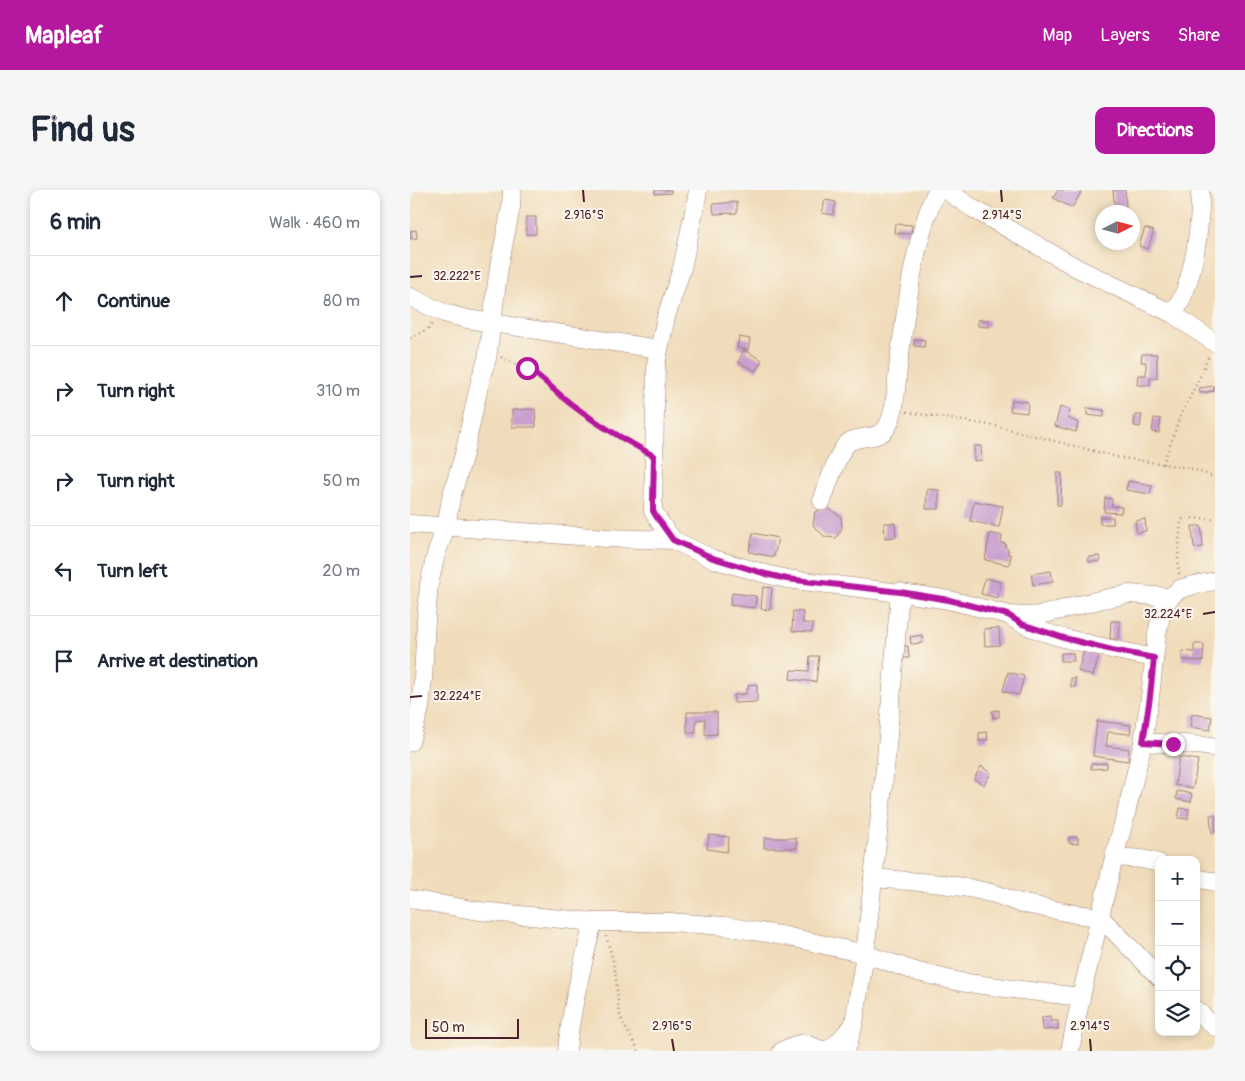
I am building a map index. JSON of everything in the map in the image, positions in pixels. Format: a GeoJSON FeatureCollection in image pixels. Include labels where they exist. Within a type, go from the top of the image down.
{"type":"FeatureCollection","features":[{"type":"Feature","properties":{"kind":"street"},"geometry":{"type":"LineString","coordinates":[[410,742],[420,708],[429,585],[436,554],[446,527],[451,498],[464,454],[487,359],[499,267],[511,207],[512,190]]}},
{"type":"Feature","properties":{"kind":"street"},"geometry":{"type":"LineString","coordinates":[[673,540],[653,511],[655,382],[658,349],[682,268],[698,190]]}},
{"type":"Feature","properties":{"kind":"street"},"geometry":{"type":"LineString","coordinates":[[822,500],[832,472],[842,451],[849,442],[876,435],[886,429],[893,410],[898,363],[914,266],[926,217],[937,190]]}},
{"type":"Feature","properties":{"kind":"street"},"geometry":{"type":"LineString","coordinates":[[946,190],[972,208],[1077,268],[1173,314],[1215,343]]}},
{"type":"Feature","properties":{"kind":"street"},"geometry":{"type":"LineString","coordinates":[[1173,314],[1184,294],[1193,260],[1199,226],[1200,190]]}},
{"type":"Feature","properties":{"kind":"street"},"geometry":{"type":"LineString","coordinates":[[410,297],[444,313],[467,318],[658,349]]}},
{"type":"Feature","properties":{"kind":"street"},"geometry":{"type":"LineString","coordinates":[[410,524],[606,538],[673,540],[713,558],[780,578],[900,592],[949,600],[1008,615],[1025,616],[1041,614],[1129,594],[1175,593],[1194,585],[1215,581]]}},
{"type":"Feature","properties":{"kind":"street"},"geometry":{"type":"LineString","coordinates":[[846,1051],[854,1024],[865,954],[886,759],[900,592]]}},
{"type":"Feature","properties":{"kind":"street"},"geometry":{"type":"LineString","coordinates":[[1070,1051],[1114,856],[1143,742],[1157,634],[1162,611],[1175,593]]}},
{"type":"Feature","properties":{"kind":"street"},"geometry":{"type":"LineString","coordinates":[[1008,615],[1022,624],[1064,638],[1154,658]]}},
{"type":"Feature","properties":{"kind":"street"},"geometry":{"type":"LineString","coordinates":[[1143,742],[1201,745],[1215,748]]}},
{"type":"Feature","properties":{"kind":"street"},"geometry":{"type":"LineString","coordinates":[[1114,856],[1155,862]]}},
{"type":"Feature","properties":{"kind":"street"},"geometry":{"type":"LineString","coordinates":[[873,878],[969,888],[995,894],[1020,903],[1100,917],[1155,973]]}},
{"type":"Feature","properties":{"kind":"street"},"geometry":{"type":"LineString","coordinates":[[1200,879],[1215,882]]}},
{"type":"Feature","properties":{"kind":"street"},"geometry":{"type":"LineString","coordinates":[[410,899],[479,910],[598,922],[670,922],[724,926],[785,936],[865,954],[918,972],[960,982],[1081,997]]}},
{"type":"Feature","properties":{"kind":"street"},"geometry":{"type":"LineString","coordinates":[[567,1051],[578,987],[598,922]]}},
{"type":"Feature","properties":{"kind":"street"},"geometry":{"type":"LineString","coordinates":[[1200,1014],[1215,1027]]}},
{"type":"Feature","properties":{"kind":"street"},"geometry":{"type":"LineString","coordinates":[[782,1051],[799,1044],[808,1045],[818,1050],[832,1048],[854,1024]]}},
{"type":"Feature","properties":{"kind":"path"},"geometry":{"type":"LineString","coordinates":[[410,338],[428,329],[444,313]]}},
{"type":"Feature","properties":{"kind":"path"},"geometry":{"type":"LineString","coordinates":[[490,341],[495,352],[500,356],[527,368],[574,407],[654,456]]}},
{"type":"Feature","properties":{"kind":"path"},"geometry":{"type":"LineString","coordinates":[[1163,464],[1180,417],[1215,343]]}},
{"type":"Feature","properties":{"kind":"path"},"geometry":{"type":"LineString","coordinates":[[893,410],[996,426],[1117,457],[1189,468],[1215,477]]}},
{"type":"Feature","properties":{"kind":"path"},"geometry":{"type":"LineString","coordinates":[[1175,593],[1181,521],[1187,518],[1215,519]]}},
{"type":"Feature","properties":{"kind":"path"},"geometry":{"type":"LineString","coordinates":[[598,922],[613,960],[619,1013],[625,1027],[640,1051]]}},
{"type":"Feature","properties":{"kind":"building"},"geometry":{"type":"Polygon","coordinates":[[[655,190],[671,190],[671,193],[655,194],[655,190]]]}},
{"type":"Feature","properties":{"kind":"building"},"geometry":{"type":"Polygon","coordinates":[[[1058,190],[1078,190],[1081,192],[1072,208],[1053,198],[1058,190]]]}},
{"type":"Feature","properties":{"kind":"building"},"geometry":{"type":"Polygon","coordinates":[[[1113,190],[1125,190],[1126,205],[1115,205],[1113,190]]]}},
{"type":"Feature","properties":{"kind":"building"},"geometry":{"type":"Polygon","coordinates":[[[825,200],[836,202],[833,215],[822,213],[825,200]]]}},
{"type":"Feature","properties":{"kind":"building"},"geometry":{"type":"Polygon","coordinates":[[[737,202],[737,213],[714,214],[713,204],[737,202]]]}},
{"type":"Feature","properties":{"kind":"building"},"geometry":{"type":"Polygon","coordinates":[[[526,217],[536,217],[536,234],[526,234],[526,217]]]}},
{"type":"Feature","properties":{"kind":"building"},"geometry":{"type":"Polygon","coordinates":[[[895,224],[912,225],[911,234],[894,233],[895,224]]]}},
{"type":"Feature","properties":{"kind":"building"},"geometry":{"type":"Polygon","coordinates":[[[1145,228],[1154,231],[1148,249],[1140,246],[1145,228]]]}},
{"type":"Feature","properties":{"kind":"building"},"geometry":{"type":"Polygon","coordinates":[[[416,230],[417,238],[411,239],[410,231],[416,230]]]}},
{"type":"Feature","properties":{"kind":"building"},"geometry":{"type":"Polygon","coordinates":[[[978,320],[989,320],[989,327],[978,326],[978,320]]]}},
{"type":"Feature","properties":{"kind":"building"},"geometry":{"type":"Polygon","coordinates":[[[739,337],[750,339],[748,350],[737,348],[739,337]]]}},
{"type":"Feature","properties":{"kind":"building"},"geometry":{"type":"Polygon","coordinates":[[[915,339],[925,340],[924,347],[914,346],[915,339]]]}},
{"type":"Feature","properties":{"kind":"building"},"geometry":{"type":"Polygon","coordinates":[[[744,350],[762,360],[756,371],[738,362],[744,350]]]}},
{"type":"Feature","properties":{"kind":"building"},"geometry":{"type":"Polygon","coordinates":[[[1142,354],[1157,354],[1157,378],[1150,378],[1150,385],[1137,385],[1138,375],[1146,375],[1146,362],[1141,362],[1142,354]]]}},
{"type":"Feature","properties":{"kind":"building"},"geometry":{"type":"Polygon","coordinates":[[[1214,386],[1214,391],[1200,393],[1199,388],[1214,386]]]}},
{"type":"Feature","properties":{"kind":"building"},"geometry":{"type":"Polygon","coordinates":[[[1012,400],[1028,402],[1027,413],[1010,411],[1012,400]]]}},
{"type":"Feature","properties":{"kind":"building"},"geometry":{"type":"Polygon","coordinates":[[[1060,407],[1070,410],[1068,418],[1078,423],[1076,432],[1055,426],[1060,407]]]}},
{"type":"Feature","properties":{"kind":"building"},"geometry":{"type":"Polygon","coordinates":[[[1087,408],[1104,410],[1104,417],[1087,415],[1087,408]]]}},
{"type":"Feature","properties":{"kind":"building"},"geometry":{"type":"Polygon","coordinates":[[[535,409],[536,427],[512,427],[512,410],[535,409]]]}},
{"type":"Feature","properties":{"kind":"building"},"geometry":{"type":"Polygon","coordinates":[[[1135,415],[1142,415],[1140,427],[1134,426],[1135,415]]]}},
{"type":"Feature","properties":{"kind":"building"},"geometry":{"type":"Polygon","coordinates":[[[1154,418],[1161,419],[1159,433],[1152,432],[1154,418]]]}},
{"type":"Feature","properties":{"kind":"building"},"geometry":{"type":"Polygon","coordinates":[[[974,446],[981,446],[982,460],[974,461],[974,446]]]}},
{"type":"Feature","properties":{"kind":"building"},"geometry":{"type":"Polygon","coordinates":[[[1057,473],[1062,473],[1061,505],[1057,505],[1057,473]]]}},
{"type":"Feature","properties":{"kind":"building"},"geometry":{"type":"Polygon","coordinates":[[[1128,481],[1152,485],[1150,494],[1126,490],[1128,481]]]}},
{"type":"Feature","properties":{"kind":"building"},"geometry":{"type":"Polygon","coordinates":[[[927,489],[939,490],[939,509],[926,509],[927,489]]]}},
{"type":"Feature","properties":{"kind":"building"},"geometry":{"type":"Polygon","coordinates":[[[1105,498],[1112,499],[1112,506],[1122,507],[1121,513],[1104,512],[1105,498]]]}},
{"type":"Feature","properties":{"kind":"building"},"geometry":{"type":"Polygon","coordinates":[[[974,501],[1003,506],[999,527],[970,521],[974,501]]]}},
{"type":"Feature","properties":{"kind":"building"},"geometry":{"type":"Polygon","coordinates":[[[827,507],[841,517],[842,528],[836,538],[825,537],[813,525],[815,512],[827,507]]]}},
{"type":"Feature","properties":{"kind":"building"},"geometry":{"type":"Polygon","coordinates":[[[1100,517],[1113,517],[1113,524],[1100,524],[1100,517]]]}},
{"type":"Feature","properties":{"kind":"building"},"geometry":{"type":"Polygon","coordinates":[[[1145,519],[1146,531],[1137,533],[1135,521],[1145,519]]]}},
{"type":"Feature","properties":{"kind":"building"},"geometry":{"type":"Polygon","coordinates":[[[884,523],[895,523],[896,537],[885,538],[884,523]]]}},
{"type":"Feature","properties":{"kind":"building"},"geometry":{"type":"Polygon","coordinates":[[[1192,526],[1201,526],[1203,547],[1194,548],[1192,526]]]}},
{"type":"Feature","properties":{"kind":"building"},"geometry":{"type":"Polygon","coordinates":[[[753,533],[778,538],[774,557],[749,552],[753,533]]]}},
{"type":"Feature","properties":{"kind":"building"},"geometry":{"type":"Polygon","coordinates":[[[990,533],[1002,536],[1001,543],[1006,544],[1005,547],[1008,549],[1008,554],[1011,555],[1009,565],[985,560],[990,533]]]}},
{"type":"Feature","properties":{"kind":"building"},"geometry":{"type":"Polygon","coordinates":[[[1099,556],[1100,561],[1089,562],[1088,557],[1099,556]]]}},
{"type":"Feature","properties":{"kind":"building"},"geometry":{"type":"Polygon","coordinates":[[[1051,571],[1053,582],[1033,585],[1031,574],[1051,571]]]}},
{"type":"Feature","properties":{"kind":"building"},"geometry":{"type":"Polygon","coordinates":[[[985,578],[1001,582],[998,598],[981,594],[985,578]]]}},
{"type":"Feature","properties":{"kind":"building"},"geometry":{"type":"Polygon","coordinates":[[[763,587],[772,588],[770,610],[761,609],[763,587]]]}},
{"type":"Feature","properties":{"kind":"building"},"geometry":{"type":"Polygon","coordinates":[[[732,593],[756,596],[755,608],[730,605],[732,593]]]}},
{"type":"Feature","properties":{"kind":"building"},"geometry":{"type":"Polygon","coordinates":[[[793,611],[803,612],[803,623],[813,624],[812,632],[792,631],[793,611]]]}},
{"type":"Feature","properties":{"kind":"building"},"geometry":{"type":"Polygon","coordinates":[[[1111,621],[1120,621],[1119,639],[1110,639],[1111,621]]]}},
{"type":"Feature","properties":{"kind":"building"},"geometry":{"type":"Polygon","coordinates":[[[999,628],[1000,645],[985,646],[984,629],[999,628]]]}},
{"type":"Feature","properties":{"kind":"building"},"geometry":{"type":"Polygon","coordinates":[[[922,635],[923,643],[911,644],[910,637],[922,635]]]}},
{"type":"Feature","properties":{"kind":"building"},"geometry":{"type":"Polygon","coordinates":[[[1194,644],[1204,644],[1203,661],[1182,660],[1182,651],[1194,652],[1194,644]]]}},
{"type":"Feature","properties":{"kind":"building"},"geometry":{"type":"Polygon","coordinates":[[[902,646],[908,646],[909,658],[904,658],[902,646]]]}},
{"type":"Feature","properties":{"kind":"building"},"geometry":{"type":"Polygon","coordinates":[[[1084,651],[1099,656],[1093,676],[1078,671],[1084,651]]]}},
{"type":"Feature","properties":{"kind":"building"},"geometry":{"type":"Polygon","coordinates":[[[1061,653],[1073,653],[1074,661],[1061,661],[1061,653]]]}},
{"type":"Feature","properties":{"kind":"building"},"geometry":{"type":"Polygon","coordinates":[[[810,656],[819,656],[816,682],[790,679],[791,670],[809,671],[810,656]]]}},
{"type":"Feature","properties":{"kind":"building"},"geometry":{"type":"Polygon","coordinates":[[[1008,672],[1024,676],[1019,695],[1003,691],[1008,672]]]}},
{"type":"Feature","properties":{"kind":"building"},"geometry":{"type":"Polygon","coordinates":[[[1071,678],[1075,678],[1075,687],[1071,687],[1071,678]]]}},
{"type":"Feature","properties":{"kind":"building"},"geometry":{"type":"Polygon","coordinates":[[[757,684],[757,702],[734,703],[734,695],[746,694],[746,689],[749,689],[748,685],[757,684]]]}},
{"type":"Feature","properties":{"kind":"building"},"geometry":{"type":"Polygon","coordinates":[[[999,710],[999,717],[993,718],[992,711],[999,710]]]}},
{"type":"Feature","properties":{"kind":"building"},"geometry":{"type":"Polygon","coordinates":[[[687,712],[717,712],[717,734],[705,735],[705,719],[696,720],[696,733],[687,733],[687,712]]]}},
{"type":"Feature","properties":{"kind":"building"},"geometry":{"type":"Polygon","coordinates":[[[1192,714],[1212,717],[1210,730],[1190,727],[1192,714]]]}},
{"type":"Feature","properties":{"kind":"building"},"geometry":{"type":"Polygon","coordinates":[[[1097,721],[1131,725],[1130,734],[1108,732],[1106,746],[1129,749],[1128,761],[1093,756],[1097,721]]]}},
{"type":"Feature","properties":{"kind":"building"},"geometry":{"type":"Polygon","coordinates":[[[987,732],[988,740],[979,741],[979,733],[987,732]]]}},
{"type":"Feature","properties":{"kind":"building"},"geometry":{"type":"Polygon","coordinates":[[[1179,757],[1198,760],[1193,788],[1175,785],[1179,757]]]}},
{"type":"Feature","properties":{"kind":"building"},"geometry":{"type":"Polygon","coordinates":[[[1107,763],[1107,768],[1091,769],[1091,764],[1107,763]]]}},
{"type":"Feature","properties":{"kind":"building"},"geometry":{"type":"Polygon","coordinates":[[[981,766],[991,773],[984,785],[974,779],[981,766]]]}},
{"type":"Feature","properties":{"kind":"building"},"geometry":{"type":"Polygon","coordinates":[[[1177,791],[1192,794],[1191,802],[1176,799],[1177,791]]]}},
{"type":"Feature","properties":{"kind":"building"},"geometry":{"type":"Polygon","coordinates":[[[1180,808],[1189,809],[1188,819],[1178,818],[1180,808]]]}},
{"type":"Feature","properties":{"kind":"building"},"geometry":{"type":"Polygon","coordinates":[[[1210,815],[1215,815],[1215,833],[1212,833],[1210,815]]]}},
{"type":"Feature","properties":{"kind":"building"},"geometry":{"type":"Polygon","coordinates":[[[709,835],[729,837],[727,852],[707,849],[709,835]]]}},
{"type":"Feature","properties":{"kind":"building"},"geometry":{"type":"Polygon","coordinates":[[[1069,837],[1078,837],[1078,844],[1069,843],[1069,837]]]}},
{"type":"Feature","properties":{"kind":"building"},"geometry":{"type":"Polygon","coordinates":[[[764,838],[796,838],[797,848],[764,848],[764,838]]]}},
{"type":"Feature","properties":{"kind":"building"},"geometry":{"type":"Polygon","coordinates":[[[1051,1016],[1051,1021],[1058,1021],[1058,1029],[1043,1030],[1042,1017],[1051,1016]]]}},
{"type":"Feature","properties":{"kind":"route"},"geometry":{"type":"LineString","coordinates":[[527,368],[574,407],[654,456],[653,511],[673,540],[713,558],[766,574],[787,579],[900,592],[949,600],[1008,615],[1022,624],[1064,638],[1154,658],[1143,742],[1173,744]]}}]}
